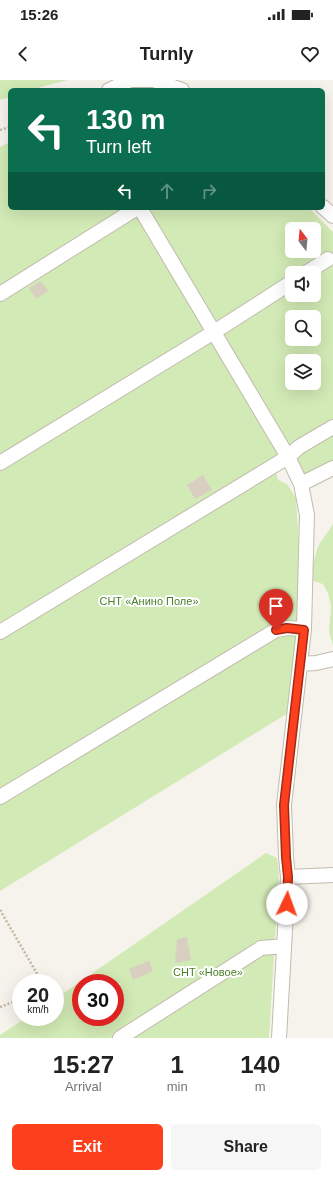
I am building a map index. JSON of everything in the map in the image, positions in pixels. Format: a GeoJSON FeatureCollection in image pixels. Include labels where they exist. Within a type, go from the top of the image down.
{"type":"FeatureCollection","features":[{"type":"Feature","properties":{"kind":"street"},"geometry":{"type":"LineString","coordinates":[[113,88],[131,80],[153,80],[178,88]]}},
{"type":"Feature","properties":{"kind":"street"},"geometry":{"type":"LineString","coordinates":[[325,209],[333,216]]}},
{"type":"Feature","properties":{"kind":"street"},"geometry":{"type":"LineString","coordinates":[[0,294],[134,210]]}},
{"type":"Feature","properties":{"kind":"street"},"geometry":{"type":"LineString","coordinates":[[141,210],[288,457],[301,484],[307,515],[304,630],[284,805],[288,877],[279,1038]]}},
{"type":"Feature","properties":{"kind":"street"},"geometry":{"type":"LineString","coordinates":[[317,266],[328,259]]}},
{"type":"Feature","properties":{"kind":"street"},"geometry":{"type":"LineString","coordinates":[[0,463],[214,332],[285,286]]}},
{"type":"Feature","properties":{"kind":"street"},"geometry":{"type":"LineString","coordinates":[[0,632],[288,457],[299,447],[333,426]]}},
{"type":"Feature","properties":{"kind":"street"},"geometry":{"type":"LineString","coordinates":[[301,484],[333,468]]}},
{"type":"Feature","properties":{"kind":"street"},"geometry":{"type":"LineString","coordinates":[[0,797],[276,630],[287,628],[304,630]]}},
{"type":"Feature","properties":{"kind":"street"},"geometry":{"type":"LineString","coordinates":[[300,664],[316,663],[333,659]]}},
{"type":"Feature","properties":{"kind":"street"},"geometry":{"type":"LineString","coordinates":[[288,877],[333,874]]}},
{"type":"Feature","properties":{"kind":"street"},"geometry":{"type":"LineString","coordinates":[[120,1038],[261,948],[284,946]]}},
{"type":"Feature","properties":{"kind":"path"},"geometry":{"type":"LineString","coordinates":[[0,910],[37,974]]}},
{"type":"Feature","properties":{"kind":"path"},"geometry":{"type":"LineString","coordinates":[[0,1007],[12,1002]]}},
{"type":"Feature","properties":{"kind":"green space"},"geometry":{"type":"Polygon","coordinates":[[[0,80],[68,80],[38,88],[8,88],[8,98],[0,100],[0,80]]]}},
{"type":"Feature","properties":{"kind":"green space"},"geometry":{"type":"Polygon","coordinates":[[[133,84],[166,88],[123,88],[133,84]]]}},
{"type":"Feature","properties":{"kind":"green space","name":"СНТ «Анино Поле»"},"geometry":{"type":"Polygon","coordinates":[[[8,143],[8,210],[137,210],[280,452],[273,460],[278,480],[287,484],[296,498],[298,530],[299,621],[288,713],[0,891],[0,147],[8,143]]]}},
{"type":"Feature","properties":{"kind":"green space"},"geometry":{"type":"Polygon","coordinates":[[[148,210],[311,210],[333,232],[333,470],[306,477],[297,459],[148,210]]]}},
{"type":"Feature","properties":{"kind":"green space"},"geometry":{"type":"Polygon","coordinates":[[[333,524],[333,646],[329,631],[331,606],[328,593],[323,584],[313,581],[310,573],[317,549],[333,524]]]}},
{"type":"Feature","properties":{"kind":"green space","name":"СНТ «Новое»"},"geometry":{"type":"Polygon","coordinates":[[[266,853],[277,858],[279,874],[269,1038],[0,1038],[0,1035],[14,1026],[64,1026],[64,993],[72,987],[72,1026],[124,1026],[124,974],[91,974],[266,853]]]}},
{"type":"Feature","properties":{"kind":"building"},"geometry":{"type":"Polygon","coordinates":[[[41,281],[48,291],[36,299],[29,288],[41,281]]]}},
{"type":"Feature","properties":{"kind":"building"},"geometry":{"type":"Polygon","coordinates":[[[203,475],[212,490],[195,499],[187,485],[203,475]]]}},
{"type":"Feature","properties":{"kind":"building"},"geometry":{"type":"Polygon","coordinates":[[[187,937],[191,960],[175,963],[177,939],[187,937]]]}},
{"type":"Feature","properties":{"kind":"building"},"geometry":{"type":"Polygon","coordinates":[[[149,961],[153,971],[133,980],[129,969],[149,961]]]}},
{"type":"Feature","properties":{"kind":"route"},"geometry":{"type":"LineString","coordinates":[[276,630],[287,628],[304,630],[284,805],[288,877],[287,904]]}}]}
